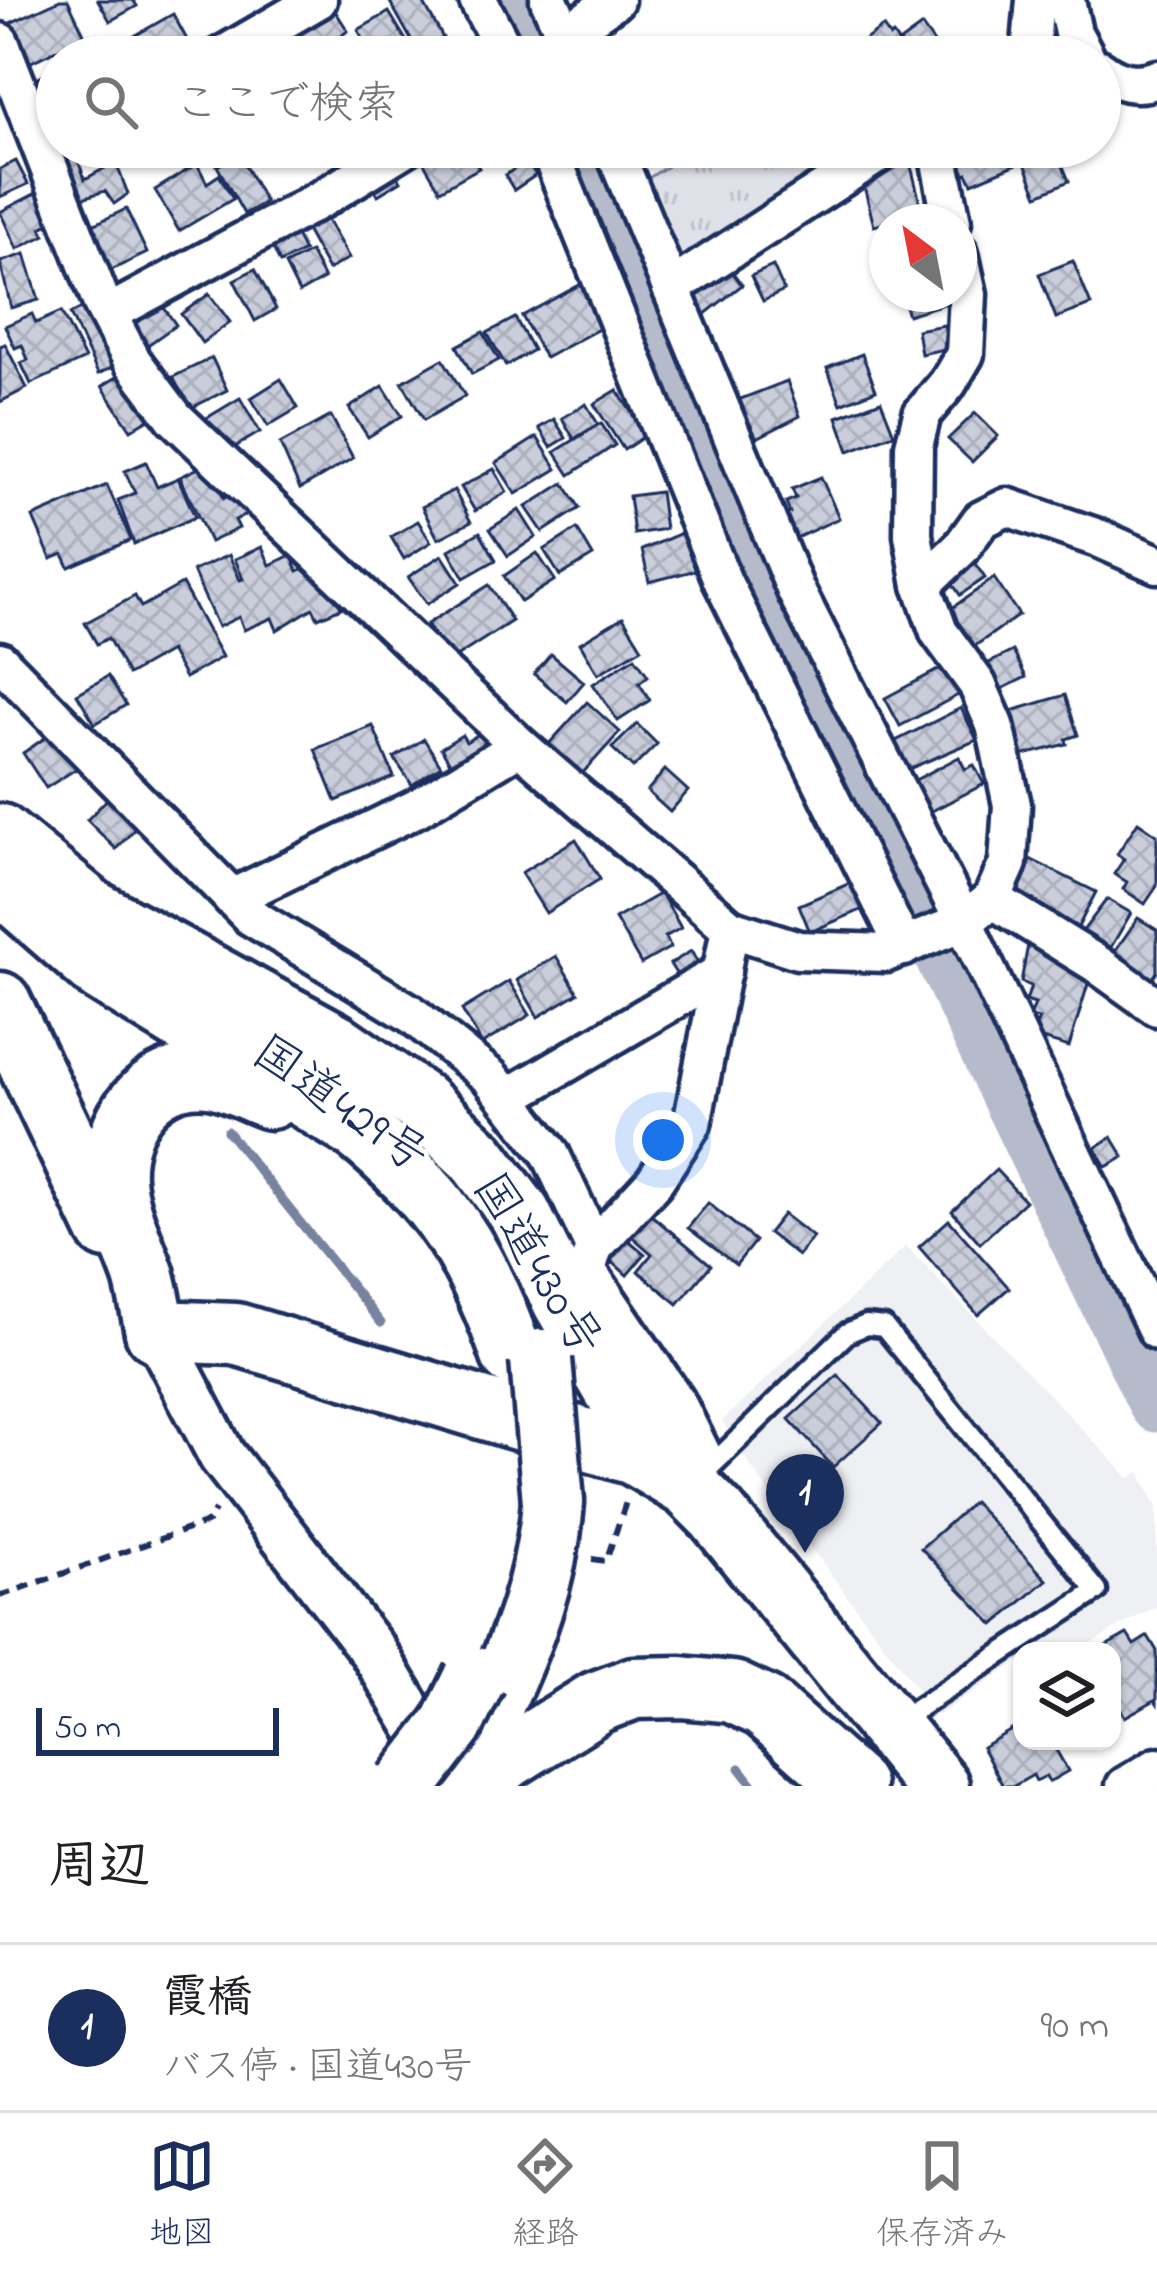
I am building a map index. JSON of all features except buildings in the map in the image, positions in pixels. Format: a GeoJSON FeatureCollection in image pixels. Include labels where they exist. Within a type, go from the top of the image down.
{"type":"FeatureCollection","features":[{"type":"Feature","properties":{"kind":"highway","name":"国道430号"},"geometry":{"type":"LineString","coordinates":[[0,835],[91,910],[334,1043],[419,1102],[478,1157],[520,1214],[564,1304],[617,1394],[917,1766]]}},
{"type":"Feature","properties":{"kind":"highway","name":"国道429号"},"geometry":{"type":"LineString","coordinates":[[0,846],[40,891],[128,965],[380,1115],[414,1141],[470,1204],[524,1300],[537,1496],[499,1620],[486,1733],[446,1786]]}},
{"type":"Feature","properties":{"kind":"highway","name":"国道429号"},"geometry":{"type":"LineString","coordinates":[[0,882],[101,971],[357,1130],[423,1190],[465,1243],[526,1358]]}},
{"type":"Feature","properties":{"kind":"highway"},"geometry":{"type":"LineString","coordinates":[[0,1003],[156,1331]]}},
{"type":"Feature","properties":{"kind":"highway","name":"国道429号"},"geometry":{"type":"LineString","coordinates":[[122,1128],[148,1092],[190,1076],[214,1076],[321,1121],[357,1130]]}},
{"type":"Feature","properties":{"kind":"highway"},"geometry":{"type":"LineString","coordinates":[[122,1128],[113,1175],[118,1205],[146,1281],[156,1331]]}},
{"type":"Feature","properties":{"kind":"highway"},"geometry":{"type":"LineString","coordinates":[[122,1128],[143,1208],[169,1266],[194,1302],[236,1334]]}},
{"type":"Feature","properties":{"kind":"highway","name":"国道430号"},"geometry":{"type":"LineString","coordinates":[[156,1331],[236,1334],[634,1454],[689,1487]]}},
{"type":"Feature","properties":{"kind":"highway"},"geometry":{"type":"LineString","coordinates":[[486,1733],[634,1688],[733,1692],[765,1707],[854,1786]]}},
{"type":"Feature","properties":{"kind":"highway","name":"国道429号"},"geometry":{"type":"LineString","coordinates":[[405,1786],[452,1725],[486,1733]]}},
{"type":"Feature","properties":{"kind":"street"},"geometry":{"type":"LineString","coordinates":[[256,36],[318,0]]}},
{"type":"Feature","properties":{"kind":"street"},"geometry":{"type":"LineString","coordinates":[[478,0],[497,36]]}},
{"type":"Feature","properties":{"kind":"street"},"geometry":{"type":"LineString","coordinates":[[549,0],[560,36]]}},
{"type":"Feature","properties":{"kind":"street"},"geometry":{"type":"LineString","coordinates":[[576,36],[615,0]]}},
{"type":"Feature","properties":{"kind":"street"},"geometry":{"type":"LineString","coordinates":[[1032,36],[1035,0]]}},
{"type":"Feature","properties":{"kind":"street"},"geometry":{"type":"LineString","coordinates":[[1066,0],[1075,36]]}},
{"type":"Feature","properties":{"kind":"street"},"geometry":{"type":"LineString","coordinates":[[0,42],[36,118]]}},
{"type":"Feature","properties":{"kind":"street"},"geometry":{"type":"LineString","coordinates":[[1121,80],[1144,84],[1157,80]]}},
{"type":"Feature","properties":{"kind":"street"},"geometry":{"type":"LineString","coordinates":[[57,168],[108,314],[133,362],[175,418],[520,746],[730,928],[798,950],[886,953],[909,945],[970,916],[1008,863],[1012,805],[995,724],[977,684],[939,632],[922,585],[913,535],[914,446],[922,414],[949,383],[965,354],[967,312]]}},
{"type":"Feature","properties":{"kind":"street"},"geometry":{"type":"LineString","coordinates":[[108,314],[372,168]]}},
{"type":"Feature","properties":{"kind":"street"},"geometry":{"type":"LineString","coordinates":[[556,168],[724,582],[909,945]]}},
{"type":"Feature","properties":{"kind":"street"},"geometry":{"type":"LineString","coordinates":[[622,168],[796,591],[970,916],[1157,1331]]}},
{"type":"Feature","properties":{"kind":"street"},"geometry":{"type":"LineString","coordinates":[[671,288],[857,168]]}},
{"type":"Feature","properties":{"kind":"street"},"geometry":{"type":"LineString","coordinates":[[941,168],[948,204]]}},
{"type":"Feature","properties":{"kind":"street"},"geometry":{"type":"LineString","coordinates":[[922,585],[961,548],[981,520],[1007,507],[1157,564]]}},
{"type":"Feature","properties":{"kind":"street"},"geometry":{"type":"LineString","coordinates":[[0,661],[250,916],[410,1013],[490,1077],[550,1153],[594,1247]]}},
{"type":"Feature","properties":{"kind":"street"},"geometry":{"type":"LineString","coordinates":[[232,898],[417,808],[520,746]]}},
{"type":"Feature","properties":{"kind":"street"},"geometry":{"type":"LineString","coordinates":[[970,916],[1157,1007]]}},
{"type":"Feature","properties":{"kind":"street"},"geometry":{"type":"LineString","coordinates":[[689,1487],[702,1454],[666,1384],[587,1270],[594,1247],[655,1183],[692,1124],[730,928]]}},
{"type":"Feature","properties":{"kind":"street"},"geometry":{"type":"LineString","coordinates":[[507,1098],[722,972]]}},
{"type":"Feature","properties":{"kind":"street"},"geometry":{"type":"LineString","coordinates":[[156,1331],[222,1456],[374,1652],[418,1726],[446,1786]]}},
{"type":"Feature","properties":{"kind":"street"},"geometry":{"type":"LineString","coordinates":[[1125,1786],[1157,1767]]}},
{"type":"Feature","properties":{"kind":"lane"},"geometry":{"type":"LineString","coordinates":[[689,1487],[847,1333],[866,1325],[884,1328],[898,1345],[1097,1591],[917,1766]]}},
{"type":"Feature","properties":{"kind":"path"},"geometry":{"type":"LineString","coordinates":[[606,1561],[630,1493]]}},
{"type":"Feature","properties":{"kind":"path"},"geometry":{"type":"LineString","coordinates":[[0,1597],[208,1522],[215,1510]]}},
{"type":"Feature","properties":{"kind":"shaded area"},"geometry":{"type":"Polygon","coordinates":[[[906,1246],[1129,1478],[1140,1472],[1157,1507],[1157,1606],[1093,1642],[1013,1642],[1013,1665],[937,1716],[753,1470],[722,1421],[906,1246]]]}},
{"type":"Feature","properties":{"kind":"green space"},"geometry":{"type":"Polygon","coordinates":[[[664,168],[829,168],[682,274],[644,181],[664,168]]]}},
{"type":"Feature","properties":{"kind":"waterway"},"geometry":{"type":"LineString","coordinates":[[512,0],[530,36]]}},
{"type":"Feature","properties":{"kind":"waterway"},"geometry":{"type":"LineString","coordinates":[[588,168],[708,483],[914,896],[1157,1404]]}},
{"type":"Feature","properties":{"kind":"waterway"},"geometry":{"type":"LineString","coordinates":[[227,1131],[381,1323]]}},
{"type":"Feature","properties":{"kind":"waterway"},"geometry":{"type":"LineString","coordinates":[[740,1768],[754,1786]]}},
{"type":"Feature","properties":{"kind":"place","name":"霞橋"},"geometry":{"type":"Point","coordinates":[805,1553]}}]}
